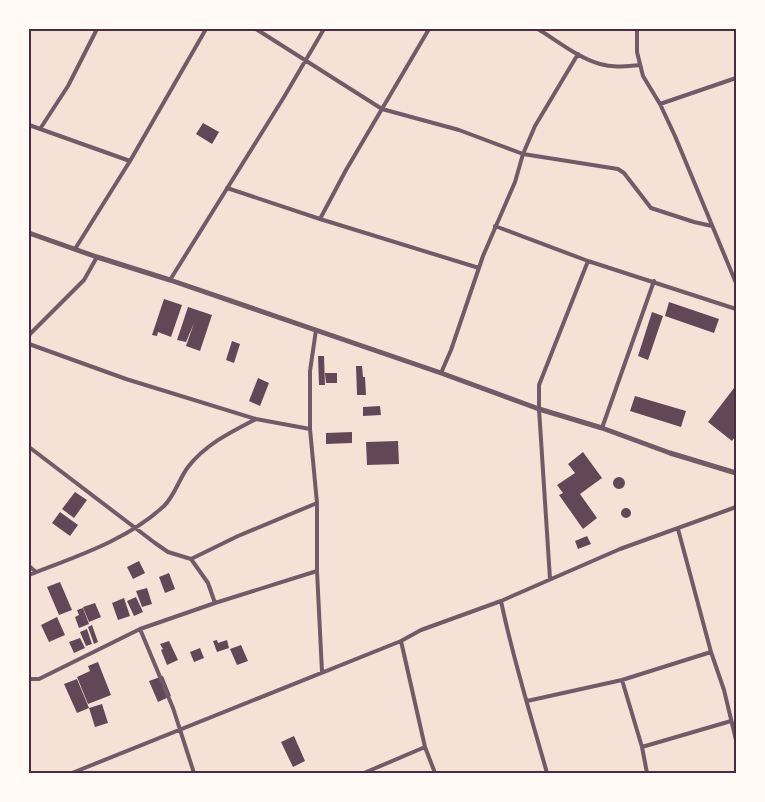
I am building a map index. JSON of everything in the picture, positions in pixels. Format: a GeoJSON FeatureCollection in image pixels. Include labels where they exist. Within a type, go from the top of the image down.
{"type":"FeatureCollection","features":[{"type":"Feature","properties":{"kind":"street"},"geometry":{"type":"LineString","coordinates":[[40,129],[68,86],[98,29]]}},
{"type":"Feature","properties":{"kind":"street"},"geometry":{"type":"LineString","coordinates":[[75,249],[130,161],[206,29]]}},
{"type":"Feature","properties":{"kind":"street"},"geometry":{"type":"LineString","coordinates":[[256,29],[382,109],[459,130],[523,154],[618,169],[624,173],[651,208],[712,226]]}},
{"type":"Feature","properties":{"kind":"street"},"geometry":{"type":"LineString","coordinates":[[170,280],[307,60],[324,29]]}},
{"type":"Feature","properties":{"kind":"street"},"geometry":{"type":"LineString","coordinates":[[320,219],[429,29]]}},
{"type":"Feature","properties":{"kind":"street"},"geometry":{"type":"LineString","coordinates":[[538,29],[578,54],[600,64],[620,67],[640,65]]}},
{"type":"Feature","properties":{"kind":"street"},"geometry":{"type":"LineString","coordinates":[[637,29],[637,52],[643,76],[660,104],[736,283]]}},
{"type":"Feature","properties":{"kind":"street"},"geometry":{"type":"LineString","coordinates":[[441,373],[446,364],[479,268],[515,182],[523,154],[535,126],[578,54]]}},
{"type":"Feature","properties":{"kind":"street"},"geometry":{"type":"LineString","coordinates":[[660,104],[736,78]]}},
{"type":"Feature","properties":{"kind":"street"},"geometry":{"type":"LineString","coordinates":[[29,125],[130,161]]}},
{"type":"Feature","properties":{"kind":"street"},"geometry":{"type":"LineString","coordinates":[[227,188],[479,268]]}},
{"type":"Feature","properties":{"kind":"street"},"geometry":{"type":"LineString","coordinates":[[495,226],[588,260],[736,308]]}},
{"type":"Feature","properties":{"kind":"street"},"geometry":{"type":"LineString","coordinates":[[29,233],[97,258],[170,280],[441,373],[538,409],[602,428],[670,453],[736,473]]}},
{"type":"Feature","properties":{"kind":"street"},"geometry":{"type":"LineString","coordinates":[[29,335],[84,280],[97,258]]}},
{"type":"Feature","properties":{"kind":"street"},"geometry":{"type":"LineString","coordinates":[[550,579],[538,409],[539,384],[588,260]]}},
{"type":"Feature","properties":{"kind":"street"},"geometry":{"type":"LineString","coordinates":[[602,428],[654,281]]}},
{"type":"Feature","properties":{"kind":"street"},"geometry":{"type":"LineString","coordinates":[[316,330],[310,370],[310,429],[317,503],[317,571],[322,672]]}},
{"type":"Feature","properties":{"kind":"street"},"geometry":{"type":"LineString","coordinates":[[29,344],[126,379],[256,419],[310,429]]}},
{"type":"Feature","properties":{"kind":"street"},"geometry":{"type":"LineString","coordinates":[[29,575],[122,537],[148,520],[166,504],[186,469],[200,452],[227,434],[256,419]]}},
{"type":"Feature","properties":{"kind":"street"},"geometry":{"type":"LineString","coordinates":[[29,447],[168,552],[191,559],[208,582],[215,603]]}},
{"type":"Feature","properties":{"kind":"street"},"geometry":{"type":"LineString","coordinates":[[191,559],[238,536],[317,503]]}},
{"type":"Feature","properties":{"kind":"street"},"geometry":{"type":"LineString","coordinates":[[72,773],[401,641],[421,630],[501,601],[620,549],[736,506]]}},
{"type":"Feature","properties":{"kind":"street"},"geometry":{"type":"LineString","coordinates":[[678,529],[710,652],[724,690],[736,740]]}},
{"type":"Feature","properties":{"kind":"street"},"geometry":{"type":"LineString","coordinates":[[29,566],[36,572]]}},
{"type":"Feature","properties":{"kind":"street"},"geometry":{"type":"LineString","coordinates":[[29,680],[38,679],[140,629],[317,571]]}},
{"type":"Feature","properties":{"kind":"street"},"geometry":{"type":"LineString","coordinates":[[501,601],[511,649],[547,773]]}},
{"type":"Feature","properties":{"kind":"street"},"geometry":{"type":"LineString","coordinates":[[140,629],[173,708],[194,773]]}},
{"type":"Feature","properties":{"kind":"street"},"geometry":{"type":"LineString","coordinates":[[401,641],[425,747],[434,773]]}},
{"type":"Feature","properties":{"kind":"street"},"geometry":{"type":"LineString","coordinates":[[527,701],[622,680],[710,652]]}},
{"type":"Feature","properties":{"kind":"street"},"geometry":{"type":"LineString","coordinates":[[622,680],[642,747],[647,773]]}},
{"type":"Feature","properties":{"kind":"street"},"geometry":{"type":"LineString","coordinates":[[642,747],[731,721]]}},
{"type":"Feature","properties":{"kind":"street"},"geometry":{"type":"LineString","coordinates":[[364,773],[425,747]]}},
{"type":"Feature","properties":{"kind":"building"},"geometry":{"type":"Polygon","coordinates":[[[203,123],[219,132],[212,144],[196,134],[203,123]]]}},
{"type":"Feature","properties":{"kind":"building"},"geometry":{"type":"Polygon","coordinates":[[[164,299],[182,305],[171,337],[158,332],[157,336],[152,335],[164,299]]]}},
{"type":"Feature","properties":{"kind":"building"},"geometry":{"type":"Polygon","coordinates":[[[669,302],[719,319],[714,333],[665,316],[669,302]]]}},
{"type":"Feature","properties":{"kind":"building"},"geometry":{"type":"Polygon","coordinates":[[[188,307],[212,315],[200,351],[186,346],[194,323],[186,342],[177,340],[188,307]]]}},
{"type":"Feature","properties":{"kind":"building"},"geometry":{"type":"Polygon","coordinates":[[[652,312],[663,316],[648,360],[638,356],[652,312]]]}},
{"type":"Feature","properties":{"kind":"building"},"geometry":{"type":"Polygon","coordinates":[[[232,341],[240,344],[234,363],[226,360],[232,341]]]}},
{"type":"Feature","properties":{"kind":"building"},"geometry":{"type":"Polygon","coordinates":[[[318,356],[324,356],[325,385],[319,385],[318,356]]]}},
{"type":"Feature","properties":{"kind":"building"},"geometry":{"type":"Polygon","coordinates":[[[356,366],[362,366],[366,395],[357,395],[356,366]]]}},
{"type":"Feature","properties":{"kind":"building"},"geometry":{"type":"Polygon","coordinates":[[[325,373],[337,373],[337,383],[326,383],[325,373]]]}},
{"type":"Feature","properties":{"kind":"building"},"geometry":{"type":"Polygon","coordinates":[[[258,378],[269,383],[260,406],[249,401],[258,378]]]}},
{"type":"Feature","properties":{"kind":"building"},"geometry":{"type":"Polygon","coordinates":[[[734,388],[736,390],[736,435],[732,441],[708,422],[734,388]]]}},
{"type":"Feature","properties":{"kind":"building"},"geometry":{"type":"Polygon","coordinates":[[[635,396],[686,411],[681,427],[630,411],[635,396]]]}},
{"type":"Feature","properties":{"kind":"building"},"geometry":{"type":"Polygon","coordinates":[[[380,406],[381,415],[363,416],[363,407],[380,406]]]}},
{"type":"Feature","properties":{"kind":"building"},"geometry":{"type":"Polygon","coordinates":[[[352,432],[352,443],[326,444],[326,433],[352,432]]]}},
{"type":"Feature","properties":{"kind":"building"},"geometry":{"type":"Polygon","coordinates":[[[398,441],[399,464],[367,465],[366,442],[398,441]]]}},
{"type":"Feature","properties":{"kind":"building"},"geometry":{"type":"Polygon","coordinates":[[[583,452],[602,478],[580,494],[597,518],[583,529],[559,495],[563,493],[557,485],[575,473],[568,464],[583,452]]]}},
{"type":"Feature","properties":{"kind":"building"},"geometry":{"type":"Polygon","coordinates":[[[617,477],[621,477],[625,483],[621,489],[617,489],[613,485],[613,481],[617,477]]]}},
{"type":"Feature","properties":{"kind":"building"},"geometry":{"type":"Polygon","coordinates":[[[75,492],[87,500],[74,518],[62,509],[75,492]]]}},
{"type":"Feature","properties":{"kind":"building"},"geometry":{"type":"Polygon","coordinates":[[[624,508],[628,508],[631,513],[630,517],[624,518],[621,515],[621,511],[624,508]]]}},
{"type":"Feature","properties":{"kind":"building"},"geometry":{"type":"Polygon","coordinates":[[[60,512],[78,525],[70,536],[52,523],[60,512]]]}},
{"type":"Feature","properties":{"kind":"building"},"geometry":{"type":"Polygon","coordinates":[[[587,536],[591,544],[578,549],[575,541],[587,536]]]}},
{"type":"Feature","properties":{"kind":"building"},"geometry":{"type":"Polygon","coordinates":[[[139,561],[145,573],[133,579],[127,567],[139,561]]]}},
{"type":"Feature","properties":{"kind":"building"},"geometry":{"type":"Polygon","coordinates":[[[169,573],[175,589],[165,593],[159,577],[169,573]]]}},
{"type":"Feature","properties":{"kind":"building"},"geometry":{"type":"Polygon","coordinates":[[[60,582],[72,610],[59,615],[47,587],[60,582]]]}},
{"type":"Feature","properties":{"kind":"building"},"geometry":{"type":"Polygon","coordinates":[[[147,588],[152,604],[142,607],[136,591],[147,588]]]}},
{"type":"Feature","properties":{"kind":"building"},"geometry":{"type":"Polygon","coordinates":[[[136,597],[143,612],[134,616],[127,601],[136,597]]]}},
{"type":"Feature","properties":{"kind":"building"},"geometry":{"type":"Polygon","coordinates":[[[124,598],[130,616],[118,620],[112,603],[124,598]]]}},
{"type":"Feature","properties":{"kind":"building"},"geometry":{"type":"Polygon","coordinates":[[[95,603],[101,617],[89,622],[83,607],[95,603]]]}},
{"type":"Feature","properties":{"kind":"building"},"geometry":{"type":"Polygon","coordinates":[[[83,608],[89,624],[79,628],[75,617],[79,615],[77,610],[83,608]]]}},
{"type":"Feature","properties":{"kind":"building"},"geometry":{"type":"Polygon","coordinates":[[[57,617],[65,635],[49,642],[41,625],[57,617]]]}},
{"type":"Feature","properties":{"kind":"building"},"geometry":{"type":"Polygon","coordinates":[[[92,625],[98,642],[94,644],[88,627],[92,625]]]}},
{"type":"Feature","properties":{"kind":"building"},"geometry":{"type":"Polygon","coordinates":[[[87,629],[92,644],[86,646],[80,632],[87,629]]]}},
{"type":"Feature","properties":{"kind":"building"},"geometry":{"type":"Polygon","coordinates":[[[80,638],[85,648],[74,653],[69,642],[80,638]]]}},
{"type":"Feature","properties":{"kind":"building"},"geometry":{"type":"Polygon","coordinates":[[[217,640],[218,643],[227,640],[229,648],[217,652],[213,641],[217,640]]]}},
{"type":"Feature","properties":{"kind":"building"},"geometry":{"type":"Polygon","coordinates":[[[169,641],[178,660],[167,665],[160,644],[169,641]]]}},
{"type":"Feature","properties":{"kind":"building"},"geometry":{"type":"Polygon","coordinates":[[[241,645],[248,661],[237,665],[230,649],[241,645]]]}},
{"type":"Feature","properties":{"kind":"building"},"geometry":{"type":"Polygon","coordinates":[[[200,648],[204,658],[194,662],[190,652],[200,648]]]}},
{"type":"Feature","properties":{"kind":"building"},"geometry":{"type":"Polygon","coordinates":[[[98,662],[111,695],[88,704],[77,677],[90,671],[88,666],[98,662]]]}},
{"type":"Feature","properties":{"kind":"building"},"geometry":{"type":"Polygon","coordinates":[[[163,676],[171,696],[158,702],[149,681],[163,676]]]}},
{"type":"Feature","properties":{"kind":"building"},"geometry":{"type":"Polygon","coordinates":[[[77,679],[89,708],[77,713],[64,684],[77,679]]]}},
{"type":"Feature","properties":{"kind":"building"},"geometry":{"type":"Polygon","coordinates":[[[102,704],[108,723],[95,727],[89,708],[102,704]]]}},
{"type":"Feature","properties":{"kind":"building"},"geometry":{"type":"Polygon","coordinates":[[[294,736],[305,761],[293,767],[281,742],[294,736]]]}}]}
